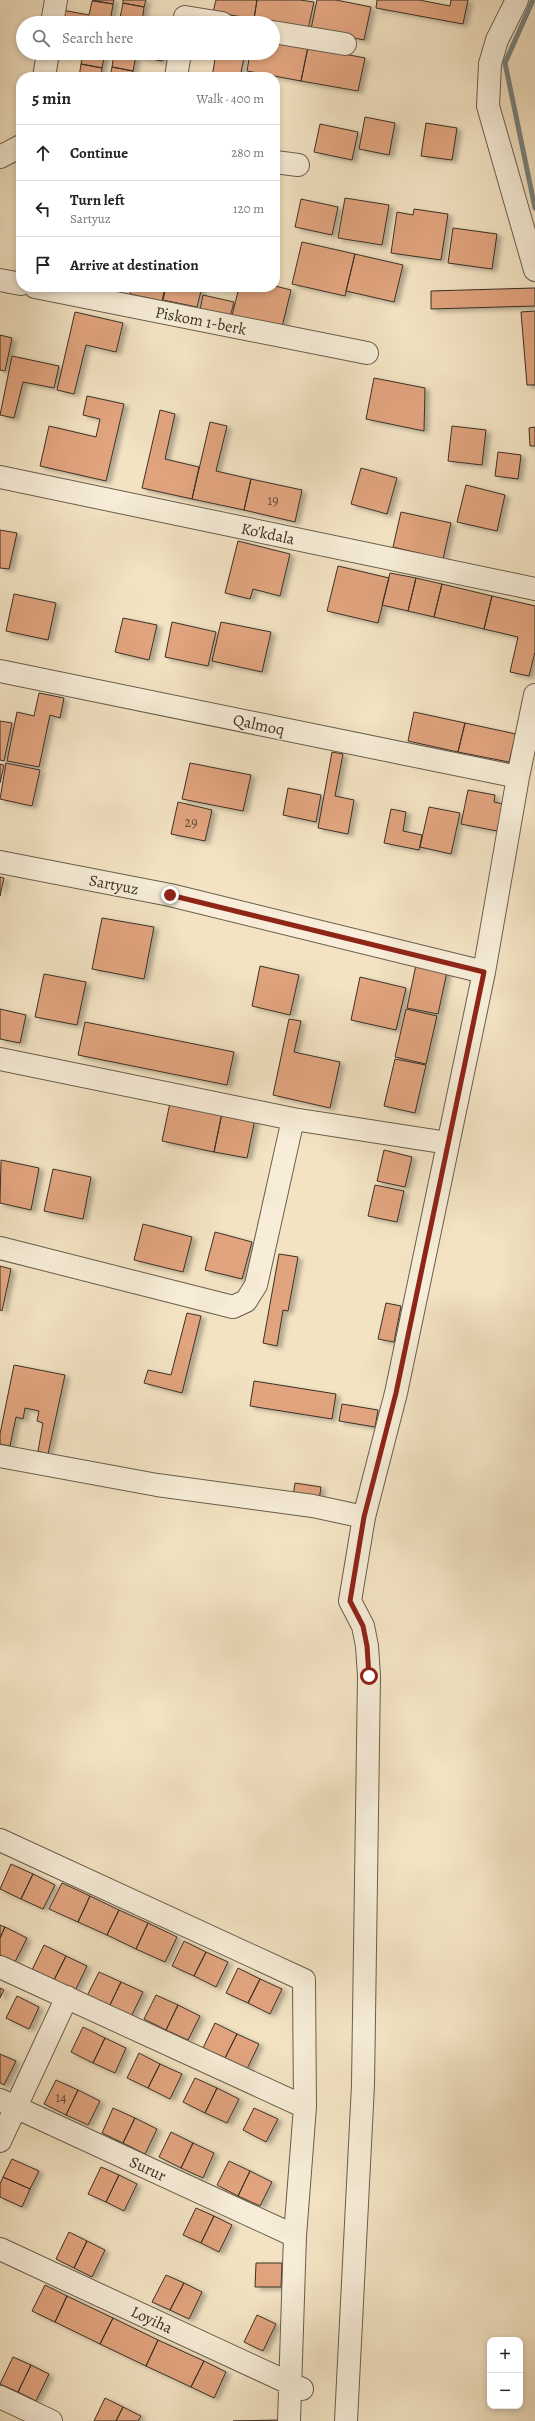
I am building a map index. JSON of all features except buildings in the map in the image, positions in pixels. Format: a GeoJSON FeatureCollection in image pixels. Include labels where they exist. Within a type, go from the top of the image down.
{"type":"FeatureCollection","features":[{"type":"Feature","properties":{"kind":"street"},"geometry":{"type":"LineString","coordinates":[[53,16],[56,0]]}},
{"type":"Feature","properties":{"kind":"street"},"geometry":{"type":"LineString","coordinates":[[517,0],[497,40],[490,64],[488,106],[535,270]]}},
{"type":"Feature","properties":{"kind":"street"},"geometry":{"type":"LineString","coordinates":[[186,13],[197,16]]}},
{"type":"Feature","properties":{"kind":"street"},"geometry":{"type":"LineString","coordinates":[[280,33],[345,44]]}},
{"type":"Feature","properties":{"kind":"street"},"geometry":{"type":"LineString","coordinates":[[45,72],[47,60]]}},
{"type":"Feature","properties":{"kind":"street"},"geometry":{"type":"LineString","coordinates":[[177,72],[179,60]]}},
{"type":"Feature","properties":{"kind":"street"},"geometry":{"type":"LineString","coordinates":[[0,157],[16,149]]}},
{"type":"Feature","properties":{"kind":"street"},"geometry":{"type":"LineString","coordinates":[[280,163],[298,166]]}},
{"type":"Feature","properties":{"kind":"street"},"geometry":{"type":"LineString","coordinates":[[0,280],[16,283]]}},
{"type":"Feature","properties":{"kind":"street","name":"Piskom 1-berk"},"geometry":{"type":"LineString","coordinates":[[60,292],[367,353]]}},
{"type":"Feature","properties":{"kind":"street","name":"Ko'kdala"},"geometry":{"type":"LineString","coordinates":[[0,477],[535,589]]}},
{"type":"Feature","properties":{"kind":"street","name":"Qalmoq"},"geometry":{"type":"LineString","coordinates":[[0,671],[518,777]]}},
{"type":"Feature","properties":{"kind":"street"},"geometry":{"type":"LineString","coordinates":[[346,2421],[363,2085],[369,1676],[367,1646],[363,1626],[350,1601],[364,1517],[396,1393],[484,972],[518,777],[535,695]]}},
{"type":"Feature","properties":{"kind":"street","name":"Sartyuz"},"geometry":{"type":"LineString","coordinates":[[0,862],[170,895],[484,972]]}},
{"type":"Feature","properties":{"kind":"street"},"geometry":{"type":"LineString","coordinates":[[0,1059],[293,1119],[448,1143]]}},
{"type":"Feature","properties":{"kind":"street"},"geometry":{"type":"LineString","coordinates":[[0,1248],[233,1307],[246,1300],[256,1285],[293,1119]]}},
{"type":"Feature","properties":{"kind":"street"},"geometry":{"type":"LineString","coordinates":[[0,1456],[157,1485],[313,1506],[364,1517]]}},
{"type":"Feature","properties":{"kind":"street"},"geometry":{"type":"LineString","coordinates":[[0,1840],[304,1980],[304,2107],[295,2236],[298,2387],[289,2421]]}},
{"type":"Feature","properties":{"kind":"street"},"geometry":{"type":"LineString","coordinates":[[0,1967],[304,2107]]}},
{"type":"Feature","properties":{"kind":"street"},"geometry":{"type":"LineString","coordinates":[[0,2141],[8,2104],[67,1997]]}},
{"type":"Feature","properties":{"kind":"street","name":"Surur"},"geometry":{"type":"LineString","coordinates":[[8,2104],[295,2236]]}},
{"type":"Feature","properties":{"kind":"street","name":"Loyiha"},"geometry":{"type":"LineString","coordinates":[[0,2249],[298,2387]]}},
{"type":"Feature","properties":{"kind":"street"},"geometry":{"type":"LineString","coordinates":[[0,2398],[51,2421]]}},
{"type":"Feature","properties":{"kind":"waterway"},"geometry":{"type":"LineString","coordinates":[[533,0],[505,63],[535,208]]}},
{"type":"Feature","properties":{"kind":"route"},"geometry":{"type":"LineString","coordinates":[[170,895],[484,972],[396,1393],[367,1499],[350,1601],[363,1626],[367,1646],[369,1676]]}}]}
